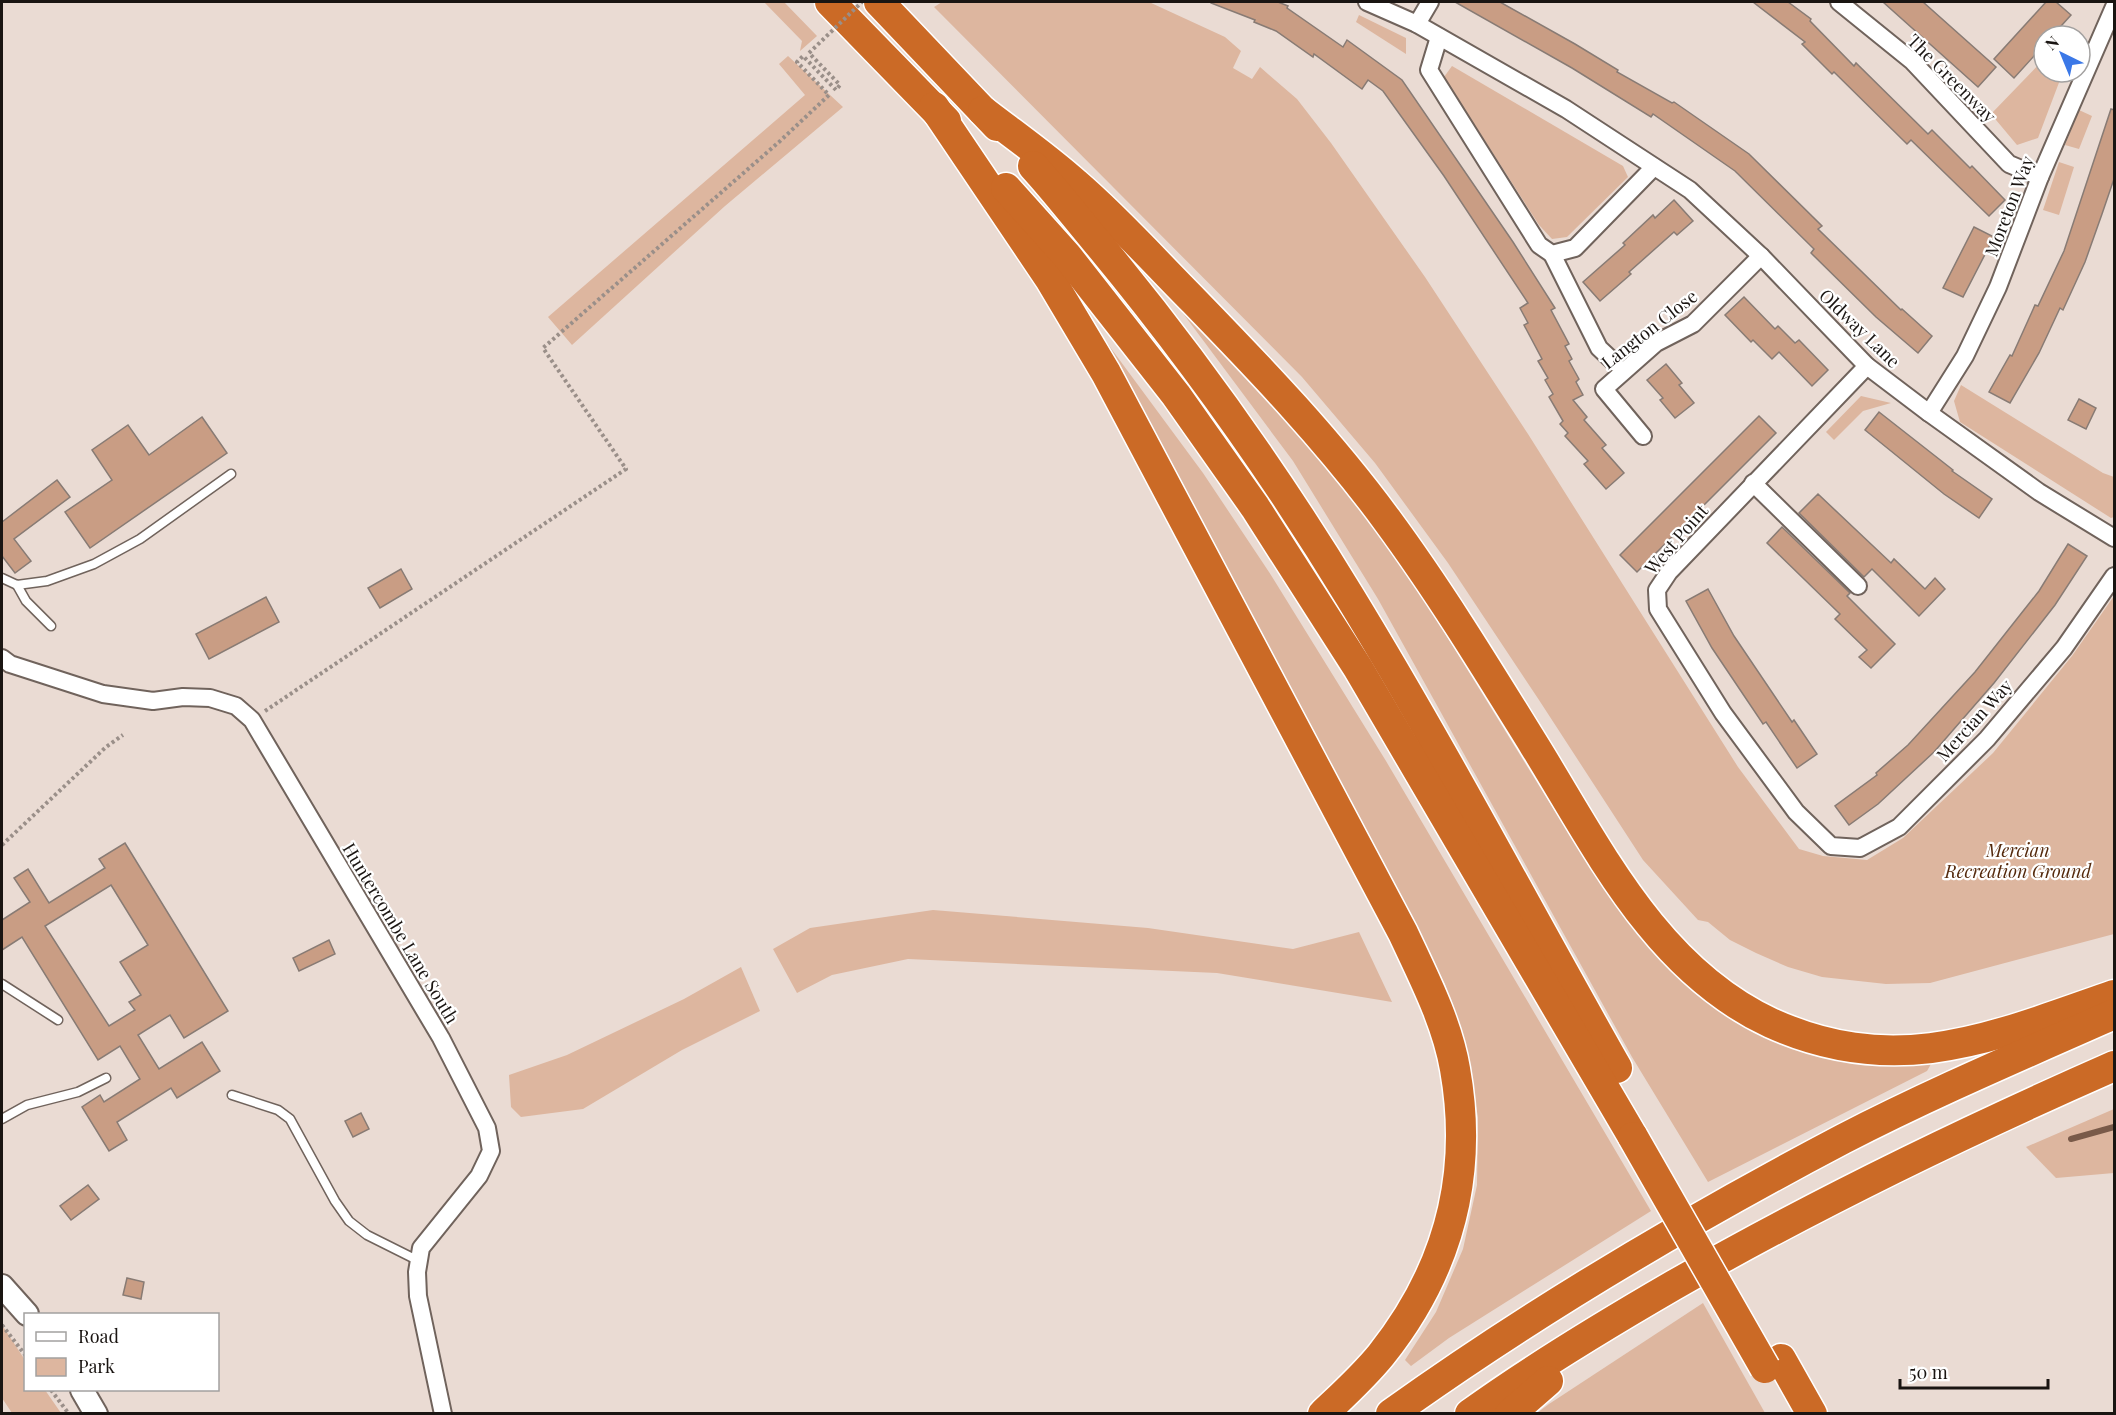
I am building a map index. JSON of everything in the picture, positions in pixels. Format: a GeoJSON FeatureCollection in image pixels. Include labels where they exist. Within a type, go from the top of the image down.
{"type":"FeatureCollection","features":[{"type":"Feature","properties":{"kind":"highway"},"geometry":{"type":"LineString","coordinates":[[830,2],[933,108],[1067,256],[1176,395],[1230,469],[1358,668],[1642,1133]]}},
{"type":"Feature","properties":{"kind":"highway"},"geometry":{"type":"LineString","coordinates":[[879,2],[1037,170],[1137,291],[1198,371],[1298,514],[1350,596],[1438,746],[1642,1133],[1773,1364],[1812,1413]]}},
{"type":"Feature","properties":{"kind":"highway"},"geometry":{"type":"LineString","coordinates":[[933,108],[1050,279],[1134,423],[1403,933],[1434,1001],[1448,1044],[1455,1068],[1462,1128],[1459,1185],[1448,1228],[1430,1276],[1411,1313],[1380,1356],[1323,1413]]}},
{"type":"Feature","properties":{"kind":"highway"},"geometry":{"type":"LineString","coordinates":[[983,111],[1076,183],[1108,214],[1257,365],[1344,463],[1390,523],[1456,622],[1638,911],[1673,950],[1720,993],[1767,1021],[1824,1042],[1877,1051],[1925,1050],[1964,1043],[2115,995]]}},
{"type":"Feature","properties":{"kind":"highway"},"geometry":{"type":"LineString","coordinates":[[1391,1413],[1472,1356],[1570,1294],[1754,1187],[1845,1138],[2115,1014]]}},
{"type":"Feature","properties":{"kind":"highway"},"geometry":{"type":"LineString","coordinates":[[1470,1413],[1630,1311],[1839,1194],[2115,1066]]}},
{"type":"Feature","properties":{"kind":"highway"},"geometry":{"type":"LineString","coordinates":[[1510,1413],[1630,1311]]}},
{"type":"Feature","properties":{"kind":"highway"},"geometry":{"type":"LineString","coordinates":[[1773,1364],[1790,1413]]}},
{"type":"Feature","properties":{"kind":"main road"},"geometry":{"type":"LineString","coordinates":[[2,1286],[26,1313]]}},
{"type":"Feature","properties":{"kind":"main road"},"geometry":{"type":"LineString","coordinates":[[83,1391],[96,1413]]}},
{"type":"Feature","properties":{"kind":"street","name":"Oldway Lane"},"geometry":{"type":"LineString","coordinates":[[1367,2],[1417,24],[1566,110],[1690,190],[1761,256],[1867,366],[2039,492],[2115,538]]}},
{"type":"Feature","properties":{"kind":"street"},"geometry":{"type":"LineString","coordinates":[[1417,24],[1430,2]]}},
{"type":"Feature","properties":{"kind":"street","name":"The Greenway"},"geometry":{"type":"LineString","coordinates":[[1839,2],[1912,61],[2009,164],[2040,177]]}},
{"type":"Feature","properties":{"kind":"street","name":"Moreton Way"},"geometry":{"type":"LineString","coordinates":[[1929,413],[1965,356],[1998,287],[2040,177],[2115,7]]}},
{"type":"Feature","properties":{"kind":"street"},"geometry":{"type":"LineString","coordinates":[[1439,37],[1428,70],[1539,245],[1552,254],[1599,348],[1616,363]]}},
{"type":"Feature","properties":{"kind":"street"},"geometry":{"type":"LineString","coordinates":[[1552,254],[1575,248],[1654,166]]}},
{"type":"Feature","properties":{"kind":"street","name":"Langton Close"},"geometry":{"type":"LineString","coordinates":[[1643,436],[1604,389],[1656,343],[1692,324],[1761,256]]}},
{"type":"Feature","properties":{"kind":"street","name":"West Point"},"geometry":{"type":"LineString","coordinates":[[1832,846],[1796,812],[1736,731],[1658,609],[1657,590],[1669,572],[1867,366]]}},
{"type":"Feature","properties":{"kind":"street"},"geometry":{"type":"LineString","coordinates":[[1753,483],[1858,586]]}},
{"type":"Feature","properties":{"kind":"street","name":"Mercian Way"},"geometry":{"type":"LineString","coordinates":[[1832,846],[1860,848],[1899,827],[1987,739],[2064,648],[2115,576]]}},
{"type":"Feature","properties":{"kind":"street","name":"Huntercombe Lane South"},"geometry":{"type":"LineString","coordinates":[[2,658],[10,664],[103,694],[153,701],[183,697],[210,698],[236,706],[252,720],[441,1038],[487,1128],[491,1151],[479,1176],[421,1248],[417,1272],[418,1296],[443,1413]]}},
{"type":"Feature","properties":{"kind":"lane"},"geometry":{"type":"LineString","coordinates":[[2,578],[17,585],[47,581],[94,564],[141,539],[231,474]]}},
{"type":"Feature","properties":{"kind":"lane"},"geometry":{"type":"LineString","coordinates":[[17,585],[26,601],[51,626]]}},
{"type":"Feature","properties":{"kind":"lane"},"geometry":{"type":"LineString","coordinates":[[2,984],[58,1020]]}},
{"type":"Feature","properties":{"kind":"lane"},"geometry":{"type":"LineString","coordinates":[[2,1119],[27,1105],[50,1101],[78,1092],[106,1078]]}},
{"type":"Feature","properties":{"kind":"lane"},"geometry":{"type":"LineString","coordinates":[[232,1095],[278,1110],[290,1119],[335,1201],[349,1221],[367,1235],[419,1262]]}},
{"type":"Feature","properties":{"kind":"path"},"geometry":{"type":"LineString","coordinates":[[252,720],[626,469],[543,348],[779,142],[829,95],[797,62],[803,56],[836,90],[840,85],[809,53],[862,2]]}},
{"type":"Feature","properties":{"kind":"path"},"geometry":{"type":"LineString","coordinates":[[2,844],[106,747],[123,735]]}},
{"type":"Feature","properties":{"kind":"path"},"geometry":{"type":"LineString","coordinates":[[2,1324],[24,1353]]}},
{"type":"Feature","properties":{"kind":"path"},"geometry":{"type":"LineString","coordinates":[[52,1391],[69,1413]]}},
{"type":"Feature","properties":{"kind":"green space"},"geometry":{"type":"Polygon","coordinates":[[[764,2],[784,2],[817,36],[800,51],[802,41],[764,2]]]}},
{"type":"Feature","properties":{"kind":"green space","name":"Mercian Recreation Ground"},"geometry":{"type":"Polygon","coordinates":[[[942,2],[1149,2],[1225,37],[1241,51],[1233,68],[1252,79],[1260,67],[1297,99],[1331,143],[1425,277],[1528,434],[1738,767],[1799,849],[1823,856],[1867,860],[1903,838],[1993,753],[2072,656],[2114,596],[2114,934],[1930,983],[1886,984],[1822,977],[1788,967],[1730,940],[1708,922],[1698,920],[1643,860],[1448,563],[1375,463],[1302,377],[934,7],[942,2]]]}},
{"type":"Feature","properties":{"kind":"green space"},"geometry":{"type":"Polygon","coordinates":[[[1359,15],[1406,38],[1406,54],[1356,22],[1359,15]]]}},
{"type":"Feature","properties":{"kind":"green space"},"geometry":{"type":"Polygon","coordinates":[[[788,56],[843,107],[725,206],[572,345],[548,317],[805,95],[779,64],[788,56]]]}},
{"type":"Feature","properties":{"kind":"green space"},"geometry":{"type":"Polygon","coordinates":[[[1452,66],[1623,166],[1628,177],[1567,237],[1552,239],[1539,225],[1444,77],[1452,66]]]}},
{"type":"Feature","properties":{"kind":"green space"},"geometry":{"type":"Polygon","coordinates":[[[2032,71],[2032,84],[2058,84],[2038,138],[2017,145],[1991,114],[2032,71]]]}},
{"type":"Feature","properties":{"kind":"green space"},"geometry":{"type":"Polygon","coordinates":[[[2079,110],[2092,116],[2079,149],[2065,145],[2079,110]]]}},
{"type":"Feature","properties":{"kind":"green space"},"geometry":{"type":"Polygon","coordinates":[[[2059,162],[2074,167],[2059,215],[2043,210],[2059,162]]]}},
{"type":"Feature","properties":{"kind":"green space"},"geometry":{"type":"Polygon","coordinates":[[[1182,312],[1192,318],[1318,452],[1442,619],[1438,622],[1551,805],[1618,908],[1678,976],[1881,1062],[1931,1064],[1927,1071],[1708,1182],[1632,1057],[1378,599],[1293,461],[1182,312]]]}},
{"type":"Feature","properties":{"kind":"green space"},"geometry":{"type":"Polygon","coordinates":[[[1093,324],[1203,473],[1269,572],[1386,761],[1651,1211],[1449,1338],[1411,1366],[1405,1360],[1436,1312],[1463,1249],[1477,1185],[1478,1117],[1465,1046],[1445,984],[1093,324]]]}},
{"type":"Feature","properties":{"kind":"green space"},"geometry":{"type":"Polygon","coordinates":[[[1961,385],[2103,473],[2114,477],[2114,517],[2111,518],[1960,422],[1954,401],[1961,385]]]}},
{"type":"Feature","properties":{"kind":"green space"},"geometry":{"type":"Polygon","coordinates":[[[1861,396],[1891,403],[1863,411],[1834,440],[1826,432],[1861,396]]]}},
{"type":"Feature","properties":{"kind":"green space"},"geometry":{"type":"Polygon","coordinates":[[[933,910],[1148,928],[1293,949],[1359,932],[1392,1002],[1217,973],[908,959],[832,975],[797,993],[773,949],[810,928],[933,910]]]}},
{"type":"Feature","properties":{"kind":"green space"},"geometry":{"type":"Polygon","coordinates":[[[741,967],[760,1011],[682,1050],[583,1109],[521,1117],[511,1107],[509,1075],[567,1055],[684,999],[741,967]]]}},
{"type":"Feature","properties":{"kind":"green space"},"geometry":{"type":"Polygon","coordinates":[[[2114,1109],[2114,1173],[2056,1178],[2026,1147],[2114,1109]]]}},
{"type":"Feature","properties":{"kind":"green space"},"geometry":{"type":"Polygon","coordinates":[[[1703,1303],[1765,1413],[1537,1413],[1549,1404],[1703,1303]]]}},
{"type":"Feature","properties":{"kind":"green space"},"geometry":{"type":"Polygon","coordinates":[[[2,1325],[24,1358],[24,1391],[46,1391],[61,1413],[12,1413],[2,1398],[2,1325]]]}},
{"type":"Feature","properties":{"kind":"building"},"geometry":{"type":"Polygon","coordinates":[[[1211,2],[1278,2],[1288,6],[1287,8],[1343,47],[1347,40],[1402,80],[1513,242],[1555,308],[1551,310],[1569,344],[1565,346],[1572,359],[1569,361],[1579,379],[1576,382],[1583,395],[1573,400],[1587,417],[1584,420],[1606,445],[1602,448],[1624,473],[1606,489],[1584,464],[1588,461],[1565,436],[1568,433],[1560,424],[1563,421],[1549,397],[1553,394],[1545,380],[1548,378],[1538,361],[1542,359],[1524,325],[1528,323],[1520,308],[1528,303],[1444,176],[1383,91],[1368,80],[1362,89],[1314,54],[1313,57],[1276,31],[1211,2]]]}},
{"type":"Feature","properties":{"kind":"building"},"geometry":{"type":"Polygon","coordinates":[[[1455,2],[1500,2],[1575,44],[1618,70],[1617,72],[1672,103],[1674,102],[1749,154],[1822,226],[1818,229],[1901,310],[1932,336],[1918,353],[1876,317],[1811,253],[1814,249],[1735,171],[1653,114],[1651,117],[1572,68],[1455,2]]]}},
{"type":"Feature","properties":{"kind":"building"},"geometry":{"type":"Polygon","coordinates":[[[1753,2],[1788,2],[1811,19],[1810,21],[1854,66],[1856,63],[1928,134],[1932,130],[2005,200],[1989,216],[1911,140],[1907,144],[1834,72],[1832,74],[1802,44],[1805,42],[1753,2]]]}},
{"type":"Feature","properties":{"kind":"building"},"geometry":{"type":"Polygon","coordinates":[[[1883,2],[1923,2],[1996,67],[1978,87],[1883,2]]]}},
{"type":"Feature","properties":{"kind":"building"},"geometry":{"type":"Polygon","coordinates":[[[2046,2],[2056,2],[2071,15],[2063,24],[2032,24],[2032,58],[2014,78],[1994,59],[2046,2]]]}},
{"type":"Feature","properties":{"kind":"building"},"geometry":{"type":"Polygon","coordinates":[[[2111,109],[2115,110],[2115,176],[2102,214],[2085,262],[2063,310],[2060,308],[2039,353],[2010,403],[1989,392],[2010,355],[2012,356],[2035,305],[2038,306],[2064,251],[2111,109]]]}},
{"type":"Feature","properties":{"kind":"building"},"geometry":{"type":"Polygon","coordinates":[[[1674,200],[1693,221],[1677,235],[1674,232],[1600,301],[1583,282],[1625,245],[1623,243],[1653,215],[1655,218],[1674,200]]]}},
{"type":"Feature","properties":{"kind":"building"},"geometry":{"type":"Polygon","coordinates":[[[1974,227],[1994,237],[1963,297],[1943,288],[1974,227]]]}},
{"type":"Feature","properties":{"kind":"building"},"geometry":{"type":"Polygon","coordinates":[[[1744,297],[1775,329],[1778,326],[1795,343],[1799,340],[1828,370],[1812,386],[1779,352],[1772,359],[1753,340],[1751,342],[1725,315],[1744,297]]]}},
{"type":"Feature","properties":{"kind":"building"},"geometry":{"type":"Polygon","coordinates":[[[1666,364],[1682,383],[1679,385],[1694,403],[1675,418],[1660,400],[1663,398],[1647,380],[1666,364]]]}},
{"type":"Feature","properties":{"kind":"building"},"geometry":{"type":"Polygon","coordinates":[[[2079,399],[2096,408],[2086,429],[2068,420],[2079,399]]]}},
{"type":"Feature","properties":{"kind":"building"},"geometry":{"type":"Polygon","coordinates":[[[1879,412],[1952,471],[1992,499],[1979,518],[1944,494],[1865,430],[1879,412]]]}},
{"type":"Feature","properties":{"kind":"building"},"geometry":{"type":"Polygon","coordinates":[[[1759,416],[1776,433],[1637,572],[1620,555],[1759,416]]]}},
{"type":"Feature","properties":{"kind":"building"},"geometry":{"type":"Polygon","coordinates":[[[202,417],[227,453],[90,548],[65,512],[112,480],[92,450],[128,425],[149,455],[202,417]]]}},
{"type":"Feature","properties":{"kind":"building"},"geometry":{"type":"Polygon","coordinates":[[[57,480],[70,497],[14,539],[31,561],[15,573],[2,556],[2,522],[57,480]]]}},
{"type":"Feature","properties":{"kind":"building"},"geometry":{"type":"Polygon","coordinates":[[[1818,494],[1891,563],[1894,559],[1925,589],[1935,578],[1945,589],[1919,616],[1872,569],[1864,577],[1799,513],[1818,494]]]}},
{"type":"Feature","properties":{"kind":"building"},"geometry":{"type":"Polygon","coordinates":[[[1782,527],[1850,593],[1847,596],[1895,644],[1871,668],[1859,657],[1867,650],[1835,619],[1840,614],[1767,543],[1782,527]]]}},
{"type":"Feature","properties":{"kind":"building"},"geometry":{"type":"Polygon","coordinates":[[[2068,544],[2087,556],[2055,605],[1994,683],[1934,752],[1878,804],[1849,825],[1835,806],[1877,775],[1876,773],[1908,745],[1975,672],[2039,591],[2068,544]]]}},
{"type":"Feature","properties":{"kind":"building"},"geometry":{"type":"Polygon","coordinates":[[[401,569],[412,589],[380,608],[368,588],[401,569]]]}},
{"type":"Feature","properties":{"kind":"building"},"geometry":{"type":"Polygon","coordinates":[[[1708,589],[1734,636],[1792,722],[1794,720],[1817,754],[1797,768],[1766,722],[1763,724],[1712,648],[1686,601],[1708,589]]]}},
{"type":"Feature","properties":{"kind":"building"},"geometry":{"type":"Polygon","coordinates":[[[266,597],[279,622],[209,659],[196,634],[266,597]]]}},
{"type":"Feature","properties":{"kind":"building"},"geometry":{"type":"Polygon","coordinates":[[[125,843],[228,1011],[184,1038],[170,1015],[138,1035],[159,1069],[202,1042],[220,1071],[177,1098],[171,1088],[117,1122],[127,1140],[109,1151],[82,1107],[100,1095],[104,1102],[140,1079],[120,1046],[98,1060],[22,937],[2,950],[2,920],[30,902],[14,878],[28,869],[49,903],[105,868],[99,859],[125,843]],[[111,885],[45,926],[109,1026],[135,1010],[129,1002],[141,995],[120,962],[148,945],[111,885]]]}},
{"type":"Feature","properties":{"kind":"building"},"geometry":{"type":"Polygon","coordinates":[[[329,940],[335,954],[299,971],[293,958],[329,940]]]}},
{"type":"Feature","properties":{"kind":"building"},"geometry":{"type":"Polygon","coordinates":[[[361,1113],[369,1129],[353,1137],[345,1121],[361,1113]]]}},
{"type":"Feature","properties":{"kind":"building"},"geometry":{"type":"Polygon","coordinates":[[[88,1185],[99,1199],[71,1220],[60,1206],[88,1185]]]}},
{"type":"Feature","properties":{"kind":"building"},"geometry":{"type":"Polygon","coordinates":[[[127,1278],[144,1282],[141,1299],[123,1295],[127,1278]]]}},
{"type":"Feature","properties":{"kind":"waterway"},"geometry":{"type":"LineString","coordinates":[[2071,1139],[2114,1127]]}}]}
